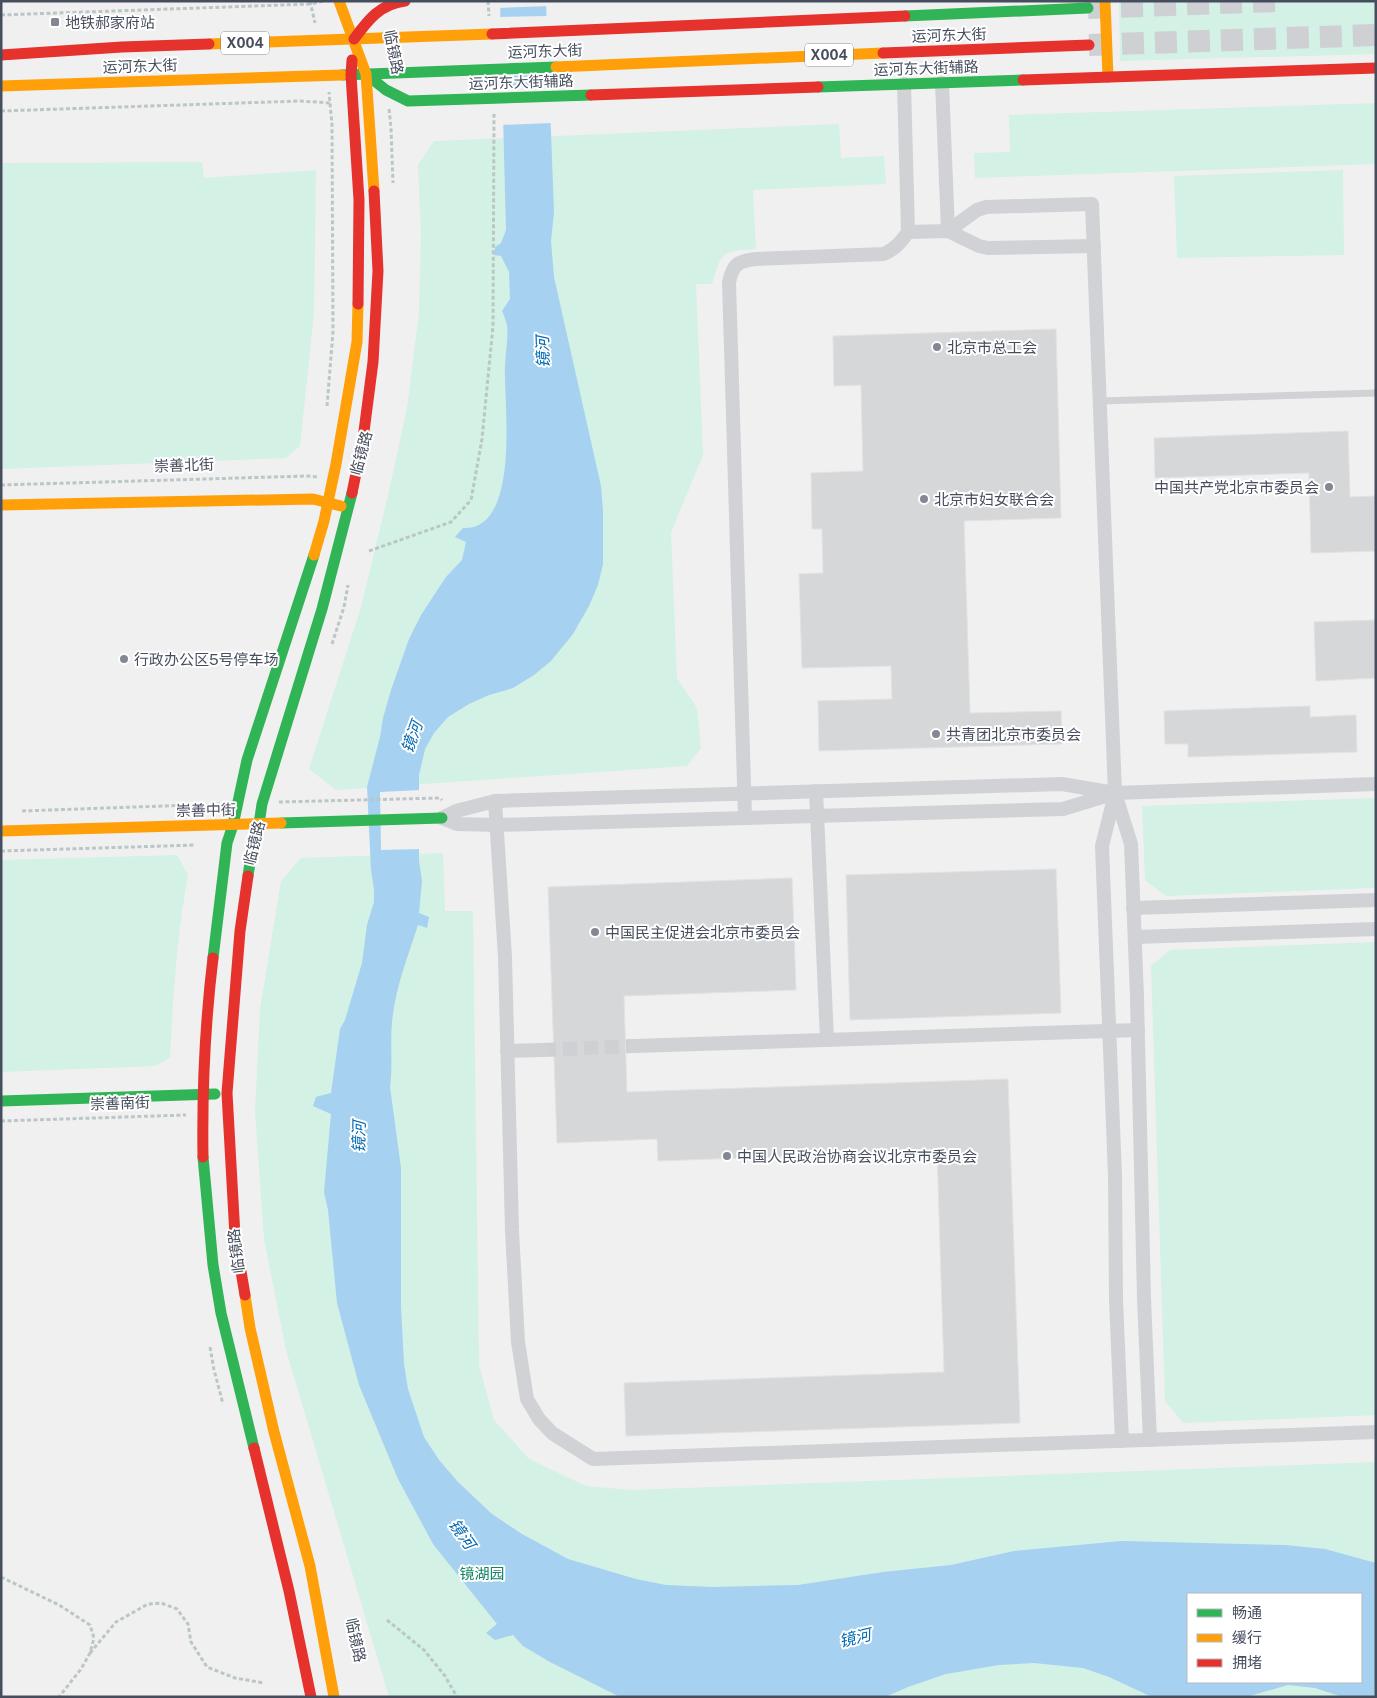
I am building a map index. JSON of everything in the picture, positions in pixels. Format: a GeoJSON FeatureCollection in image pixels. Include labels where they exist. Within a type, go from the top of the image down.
{"type":"FeatureCollection","features":[{"type":"Feature","properties":{"kind":"street","name":"临镜路"},"geometry":{"type":"LineString","coordinates":[[334,1697],[310,1566],[274,1432],[250,1328],[235,1236],[227,1093],[240,931],[253,842],[259,824],[262,804],[322,609],[348,508],[362,439],[373,362],[378,271],[366,74],[339,1]]}},
{"type":"Feature","properties":{"kind":"street"},"geometry":{"type":"LineString","coordinates":[[354,38],[371,17],[383,6],[393,2],[405,1]]}},
{"type":"Feature","properties":{"kind":"street"},"geometry":{"type":"LineString","coordinates":[[1105,1],[1108,77]]}},
{"type":"Feature","properties":{"kind":"street","name":"运河东大街"},"geometry":{"type":"LineString","coordinates":[[1,55],[122,47],[567,32],[1088,8]]}},
{"type":"Feature","properties":{"kind":"street","name":"临镜路"},"geometry":{"type":"LineString","coordinates":[[311,1697],[280,1553],[221,1313],[213,1265],[203,1163],[202,1094],[207,1008],[227,843],[233,825],[247,760],[307,578],[328,503],[357,342],[359,200],[351,75],[354,38]]}},
{"type":"Feature","properties":{"kind":"street","name":"运河东大街"},"geometry":{"type":"LineString","coordinates":[[1,86],[351,75],[1089,44]]}},
{"type":"Feature","properties":{"kind":"street","name":"运河东大街辅路"},"geometry":{"type":"LineString","coordinates":[[366,74],[386,90],[408,101],[1376,68]]}},
{"type":"Feature","properties":{"kind":"street"},"geometry":{"type":"LineString","coordinates":[[942,83],[948,231]]}},
{"type":"Feature","properties":{"kind":"street"},"geometry":{"type":"LineString","coordinates":[[746,818],[729,292],[731,272],[736,264],[744,260],[756,258],[884,254],[893,250],[908,232],[904,84]]}},
{"type":"Feature","properties":{"kind":"street"},"geometry":{"type":"LineString","coordinates":[[948,231],[977,210],[986,207],[1092,204],[1115,793],[1131,844],[1150,1440]]}},
{"type":"Feature","properties":{"kind":"street"},"geometry":{"type":"LineString","coordinates":[[908,232],[948,231],[979,246],[988,248],[1094,246]]}},
{"type":"Feature","properties":{"kind":"street"},"geometry":{"type":"LineString","coordinates":[[1,505],[302,499],[348,508]]}},
{"type":"Feature","properties":{"kind":"street"},"geometry":{"type":"LineString","coordinates":[[442,818],[456,811],[495,801],[1062,784],[1115,793],[1376,784]]}},
{"type":"Feature","properties":{"kind":"street"},"geometry":{"type":"LineString","coordinates":[[816,792],[827,1040]]}},
{"type":"Feature","properties":{"kind":"street"},"geometry":{"type":"LineString","coordinates":[[442,818],[457,824],[496,825],[1063,810],[1115,793]]}},
{"type":"Feature","properties":{"kind":"street"},"geometry":{"type":"LineString","coordinates":[[1115,793],[1102,846],[1115,1176],[1116,1299],[1122,1441]]}},
{"type":"Feature","properties":{"kind":"street"},"geometry":{"type":"LineString","coordinates":[[495,801],[505,957],[512,1230],[518,1342],[527,1398],[539,1419],[552,1433],[592,1459],[1376,1432]]}},
{"type":"Feature","properties":{"kind":"street","name":"崇善中街"},"geometry":{"type":"LineString","coordinates":[[1,831],[442,818]]}},
{"type":"Feature","properties":{"kind":"street"},"geometry":{"type":"LineString","coordinates":[[1134,908],[1376,900]]}},
{"type":"Feature","properties":{"kind":"street"},"geometry":{"type":"LineString","coordinates":[[1135,937],[1376,929]]}},
{"type":"Feature","properties":{"kind":"street"},"geometry":{"type":"LineString","coordinates":[[634,1046],[1138,1030]]}},
{"type":"Feature","properties":{"kind":"street"},"geometry":{"type":"LineString","coordinates":[[508,1051],[542,1050]]}},
{"type":"Feature","properties":{"kind":"street","name":"崇善南街"},"geometry":{"type":"LineString","coordinates":[[1,1101],[227,1093]]}},
{"type":"Feature","properties":{"kind":"lane"},"geometry":{"type":"LineString","coordinates":[[1100,401],[1376,393]]}},
{"type":"Feature","properties":{"kind":"path"},"geometry":{"type":"LineString","coordinates":[[1,15],[311,4],[324,1]]}},
{"type":"Feature","properties":{"kind":"path"},"geometry":{"type":"LineString","coordinates":[[488,1],[489,20]]}},
{"type":"Feature","properties":{"kind":"path","name":"临镜路"},"geometry":{"type":"LineString","coordinates":[[386,90],[391,128],[393,188]]}},
{"type":"Feature","properties":{"kind":"path"},"geometry":{"type":"LineString","coordinates":[[1,111],[300,102],[353,106]]}},
{"type":"Feature","properties":{"kind":"path"},"geometry":{"type":"LineString","coordinates":[[369,108],[396,112]]}},
{"type":"Feature","properties":{"kind":"path"},"geometry":{"type":"LineString","coordinates":[[369,551],[451,522],[471,500],[482,439],[493,326],[494,113]]}},
{"type":"Feature","properties":{"kind":"path","name":"崇善北街"},"geometry":{"type":"LineString","coordinates":[[1,485],[307,476],[333,480]]}},
{"type":"Feature","properties":{"kind":"path"},"geometry":{"type":"LineString","coordinates":[[331,645],[344,608],[349,582]]}},
{"type":"Feature","properties":{"kind":"path","name":"临镜路"},"geometry":{"type":"LineString","coordinates":[[274,823],[282,793]]}},
{"type":"Feature","properties":{"kind":"path"},"geometry":{"type":"LineString","coordinates":[[262,804],[440,798]]}},
{"type":"Feature","properties":{"kind":"path","name":"崇善中街"},"geometry":{"type":"LineString","coordinates":[[21,811],[238,804]]}},
{"type":"Feature","properties":{"kind":"path","name":"崇善南街"},"geometry":{"type":"LineString","coordinates":[[1,1121],[202,1115]]}},
{"type":"Feature","properties":{"kind":"path"},"geometry":{"type":"LineString","coordinates":[[1,1577],[59,1605],[90,1625],[94,1638],[90,1653]]}},
{"type":"Feature","properties":{"kind":"path"},"geometry":{"type":"LineString","coordinates":[[60,1697],[81,1669],[90,1653],[116,1622],[148,1604],[161,1603],[177,1609],[188,1624],[191,1642],[207,1667],[234,1678],[264,1683]]}},
{"type":"Feature","properties":{"kind":"path"},"geometry":{"type":"LineString","coordinates":[[387,1620],[424,1650],[445,1676],[456,1697]]}},
{"type":"Feature","properties":{"kind":"green space"},"geometry":{"type":"Polygon","coordinates":[[[1119,1],[1376,1],[1376,54],[1120,61],[1119,1]]]}},
{"type":"Feature","properties":{"kind":"green space"},"geometry":{"type":"Polygon","coordinates":[[[1376,103],[1376,164],[975,178],[974,153],[1010,152],[1009,115],[1376,103]]]}},
{"type":"Feature","properties":{"kind":"green space"},"geometry":{"type":"Polygon","coordinates":[[[839,124],[841,158],[884,156],[886,184],[753,190],[756,249],[730,252],[721,259],[712,284],[696,284],[703,455],[671,533],[677,678],[697,708],[701,748],[687,766],[336,790],[309,769],[361,607],[407,408],[419,313],[421,235],[418,165],[434,141],[839,124]]]}},
{"type":"Feature","properties":{"kind":"green space"},"geometry":{"type":"Polygon","coordinates":[[[202,162],[204,178],[316,170],[314,314],[300,446],[286,458],[1,469],[1,163],[202,162]]]}},
{"type":"Feature","properties":{"kind":"green space"},"geometry":{"type":"Polygon","coordinates":[[[1343,170],[1344,255],[1177,258],[1174,176],[1343,170]]]}},
{"type":"Feature","properties":{"kind":"green space"},"geometry":{"type":"Polygon","coordinates":[[[1376,798],[1376,888],[1166,896],[1145,880],[1142,806],[1376,798]]]}},
{"type":"Feature","properties":{"kind":"green space","name":"镜湖园"},"geometry":{"type":"Polygon","coordinates":[[[443,853],[445,911],[473,911],[479,1365],[494,1420],[529,1459],[586,1486],[631,1490],[1376,1462],[1376,1697],[389,1697],[286,1350],[264,1239],[255,1111],[260,1009],[281,881],[301,858],[443,853]]]}},
{"type":"Feature","properties":{"kind":"green space"},"geometry":{"type":"Polygon","coordinates":[[[177,855],[188,875],[176,966],[170,1058],[155,1066],[1,1072],[1,860],[177,855]]]}},
{"type":"Feature","properties":{"kind":"green space"},"geometry":{"type":"Polygon","coordinates":[[[1376,942],[1376,1415],[1183,1423],[1165,1401],[1151,966],[1170,950],[1376,942]]]}},
{"type":"Feature","properties":{"kind":"water","name":"镜河"},"geometry":{"type":"Polygon","coordinates":[[[500,1],[546,1],[554,212],[551,241],[554,277],[601,486],[603,564],[598,585],[589,606],[573,634],[551,661],[534,675],[513,688],[489,695],[469,704],[448,717],[434,733],[425,749],[419,775],[419,861],[422,881],[419,913],[429,917],[427,928],[418,925],[396,997],[392,1022],[390,1087],[401,1168],[401,1307],[404,1364],[408,1389],[424,1437],[439,1460],[458,1482],[492,1514],[522,1534],[568,1559],[636,1579],[666,1585],[713,1587],[798,1585],[883,1572],[951,1565],[1014,1551],[1122,1541],[1285,1545],[1325,1549],[1376,1563],[1376,1697],[1343,1697],[1315,1688],[1288,1685],[1246,1697],[1152,1697],[1109,1677],[1083,1668],[1034,1663],[999,1665],[946,1674],[885,1697],[620,1697],[550,1662],[523,1646],[513,1635],[495,1640],[486,1633],[497,1624],[433,1544],[398,1479],[359,1385],[337,1303],[328,1210],[324,1192],[331,1114],[313,1106],[316,1097],[331,1093],[340,1029],[345,1020],[362,963],[367,925],[374,902],[367,787],[391,690],[409,639],[421,615],[446,577],[462,560],[466,542],[455,537],[463,528],[481,524],[493,510],[501,490],[505,466],[506,440],[505,369],[507,330],[507,323],[502,311],[510,299],[509,272],[501,256],[494,255],[495,247],[501,243],[506,230],[500,1]]]}},
{"type":"Feature","properties":{"kind":"pier"},"geometry":{"type":"Polygon","coordinates":[[[497,1],[549,1],[549,6],[497,8],[497,1]]]}},
{"type":"Feature","properties":{"kind":"pier"},"geometry":{"type":"Polygon","coordinates":[[[549,16],[551,75],[499,76],[498,17],[549,16]]]}},
{"type":"Feature","properties":{"kind":"pier"},"geometry":{"type":"Polygon","coordinates":[[[551,86],[552,123],[500,125],[499,87],[551,86]]]}},
{"type":"Feature","properties":{"kind":"pier"},"geometry":{"type":"Polygon","coordinates":[[[421,790],[422,849],[381,850],[380,792],[421,790]]]}},
{"type":"Feature","properties":{"kind":"building"},"geometry":{"type":"Polygon","coordinates":[[[1056,329],[1061,518],[964,521],[970,713],[1061,711],[1062,744],[819,751],[818,701],[892,699],[891,666],[802,668],[799,574],[823,573],[822,529],[812,529],[811,473],[863,471],[861,385],[834,386],[833,336],[1056,329]]]}},
{"type":"Feature","properties":{"kind":"building","name":"中国共产党北京市委员会"},"geometry":{"type":"Polygon","coordinates":[[[1348,431],[1350,497],[1376,496],[1376,551],[1311,553],[1309,473],[1155,478],[1154,438],[1348,431]]]}},
{"type":"Feature","properties":{"kind":"building"},"geometry":{"type":"Polygon","coordinates":[[[1376,620],[1376,678],[1316,681],[1314,622],[1376,620]]]}},
{"type":"Feature","properties":{"kind":"building"},"geometry":{"type":"Polygon","coordinates":[[[1310,706],[1310,717],[1356,715],[1357,752],[1188,757],[1188,744],[1165,744],[1164,711],[1310,706]]]}},
{"type":"Feature","properties":{"kind":"building"},"geometry":{"type":"Polygon","coordinates":[[[1056,869],[1061,1013],[850,1020],[846,875],[1056,869]]]}},
{"type":"Feature","properties":{"kind":"building","name":"中国人民政治协商会议北京市委员会"},"geometry":{"type":"Polygon","coordinates":[[[792,878],[796,990],[624,996],[627,1092],[1008,1079],[1020,1423],[626,1436],[624,1383],[944,1372],[937,1151],[658,1161],[657,1139],[557,1143],[548,887],[792,878]]]}},
{"type":"Feature","properties":{"kind":"tunnel"},"geometry":{"type":"LineString","coordinates":[[1088,8],[1276,1]]}},
{"type":"Feature","properties":{"kind":"tunnel"},"geometry":{"type":"LineString","coordinates":[[1089,45],[1376,35]]}},
{"type":"Feature","properties":{"kind":"tunnel"},"geometry":{"type":"LineString","coordinates":[[542,1050],[634,1046]]}},
{"type":"Feature","properties":{"kind":"traffic: fast"},"geometry":{"type":"LineString","coordinates":[[905,16],[1088,8]]}},
{"type":"Feature","properties":{"kind":"traffic: fast"},"geometry":{"type":"LineString","coordinates":[[342,75],[556,67]]}},
{"type":"Feature","properties":{"kind":"traffic: fast"},"geometry":{"type":"LineString","coordinates":[[366,74],[386,90],[408,101],[591,95]]}},
{"type":"Feature","properties":{"kind":"traffic: fast"},"geometry":{"type":"LineString","coordinates":[[818,87],[1023,80]]}},
{"type":"Feature","properties":{"kind":"traffic: fast"},"geometry":{"type":"LineString","coordinates":[[248,876],[253,842],[259,824],[262,804],[322,609],[352,493]]}},
{"type":"Feature","properties":{"kind":"traffic: fast"},"geometry":{"type":"LineString","coordinates":[[213,958],[227,843],[233,825],[247,760],[314,555]]}},
{"type":"Feature","properties":{"kind":"traffic: fast"},"geometry":{"type":"LineString","coordinates":[[281,823],[442,818]]}},
{"type":"Feature","properties":{"kind":"traffic: fast"},"geometry":{"type":"LineString","coordinates":[[1,1101],[215,1094]]}},
{"type":"Feature","properties":{"kind":"traffic: fast"},"geometry":{"type":"LineString","coordinates":[[203,1157],[213,1265],[221,1313],[254,1448]]}},
{"type":"Feature","properties":{"kind":"traffic: slow"},"geometry":{"type":"LineString","coordinates":[[339,1],[366,74],[374,191]]}},
{"type":"Feature","properties":{"kind":"traffic: slow"},"geometry":{"type":"LineString","coordinates":[[1105,1],[1108,77]]}},
{"type":"Feature","properties":{"kind":"traffic: slow"},"geometry":{"type":"LineString","coordinates":[[209,44],[492,34]]}},
{"type":"Feature","properties":{"kind":"traffic: slow"},"geometry":{"type":"LineString","coordinates":[[556,67],[883,53]]}},
{"type":"Feature","properties":{"kind":"traffic: slow"},"geometry":{"type":"LineString","coordinates":[[1,86],[342,75]]}},
{"type":"Feature","properties":{"kind":"traffic: slow"},"geometry":{"type":"LineString","coordinates":[[314,555],[324,521],[336,464],[357,342],[358,304]]}},
{"type":"Feature","properties":{"kind":"traffic: slow"},"geometry":{"type":"LineString","coordinates":[[1,505],[313,499],[341,506]]}},
{"type":"Feature","properties":{"kind":"traffic: slow"},"geometry":{"type":"LineString","coordinates":[[1,831],[281,823]]}},
{"type":"Feature","properties":{"kind":"traffic: slow"},"geometry":{"type":"LineString","coordinates":[[245,1295],[250,1328],[274,1432],[310,1566],[334,1697]]}},
{"type":"Feature","properties":{"kind":"traffic: jam"},"geometry":{"type":"LineString","coordinates":[[354,39],[375,14],[388,6],[405,1]]}},
{"type":"Feature","properties":{"kind":"traffic: jam"},"geometry":{"type":"LineString","coordinates":[[492,34],[905,16]]}},
{"type":"Feature","properties":{"kind":"traffic: jam"},"geometry":{"type":"LineString","coordinates":[[1,55],[122,47],[209,44]]}},
{"type":"Feature","properties":{"kind":"traffic: jam"},"geometry":{"type":"LineString","coordinates":[[883,53],[1089,45]]}},
{"type":"Feature","properties":{"kind":"traffic: jam"},"geometry":{"type":"LineString","coordinates":[[352,60],[351,75],[359,200],[358,304]]}},
{"type":"Feature","properties":{"kind":"traffic: jam"},"geometry":{"type":"LineString","coordinates":[[1023,80],[1376,68]]}},
{"type":"Feature","properties":{"kind":"traffic: jam"},"geometry":{"type":"LineString","coordinates":[[591,95],[818,87]]}},
{"type":"Feature","properties":{"kind":"traffic: jam"},"geometry":{"type":"LineString","coordinates":[[352,493],[363,439],[373,362],[378,271],[374,191]]}},
{"type":"Feature","properties":{"kind":"traffic: jam"},"geometry":{"type":"LineString","coordinates":[[245,1295],[235,1236],[227,1093],[240,931],[248,876]]}},
{"type":"Feature","properties":{"kind":"traffic: jam"},"geometry":{"type":"LineString","coordinates":[[203,1157],[205,1057],[213,958]]}},
{"type":"Feature","properties":{"kind":"traffic: jam"},"geometry":{"type":"LineString","coordinates":[[254,1448],[289,1591],[311,1697]]}},
{"type":"Feature","properties":{"kind":"place","name":"地铁郝家府站"},"geometry":{"type":"Point","coordinates":[55,22]}},
{"type":"Feature","properties":{"kind":"place","name":"北京市总工会"},"geometry":{"type":"Point","coordinates":[937,347]}},
{"type":"Feature","properties":{"kind":"place","name":"中国共产党北京市委员会"},"geometry":{"type":"Point","coordinates":[1329,487]}},
{"type":"Feature","properties":{"kind":"place","name":"北京市妇女联合会"},"geometry":{"type":"Point","coordinates":[924,499]}},
{"type":"Feature","properties":{"kind":"place","name":"行政办公区5号停车场"},"geometry":{"type":"Point","coordinates":[124,659]}},
{"type":"Feature","properties":{"kind":"place","name":"共青团北京市委员会"},"geometry":{"type":"Point","coordinates":[936,734]}},
{"type":"Feature","properties":{"kind":"place","name":"中国民主促进会北京市委员会"},"geometry":{"type":"Point","coordinates":[595,932]}},
{"type":"Feature","properties":{"kind":"place","name":"中国人民政治协商会议北京市委员会"},"geometry":{"type":"Point","coordinates":[727,1156]}}]}
